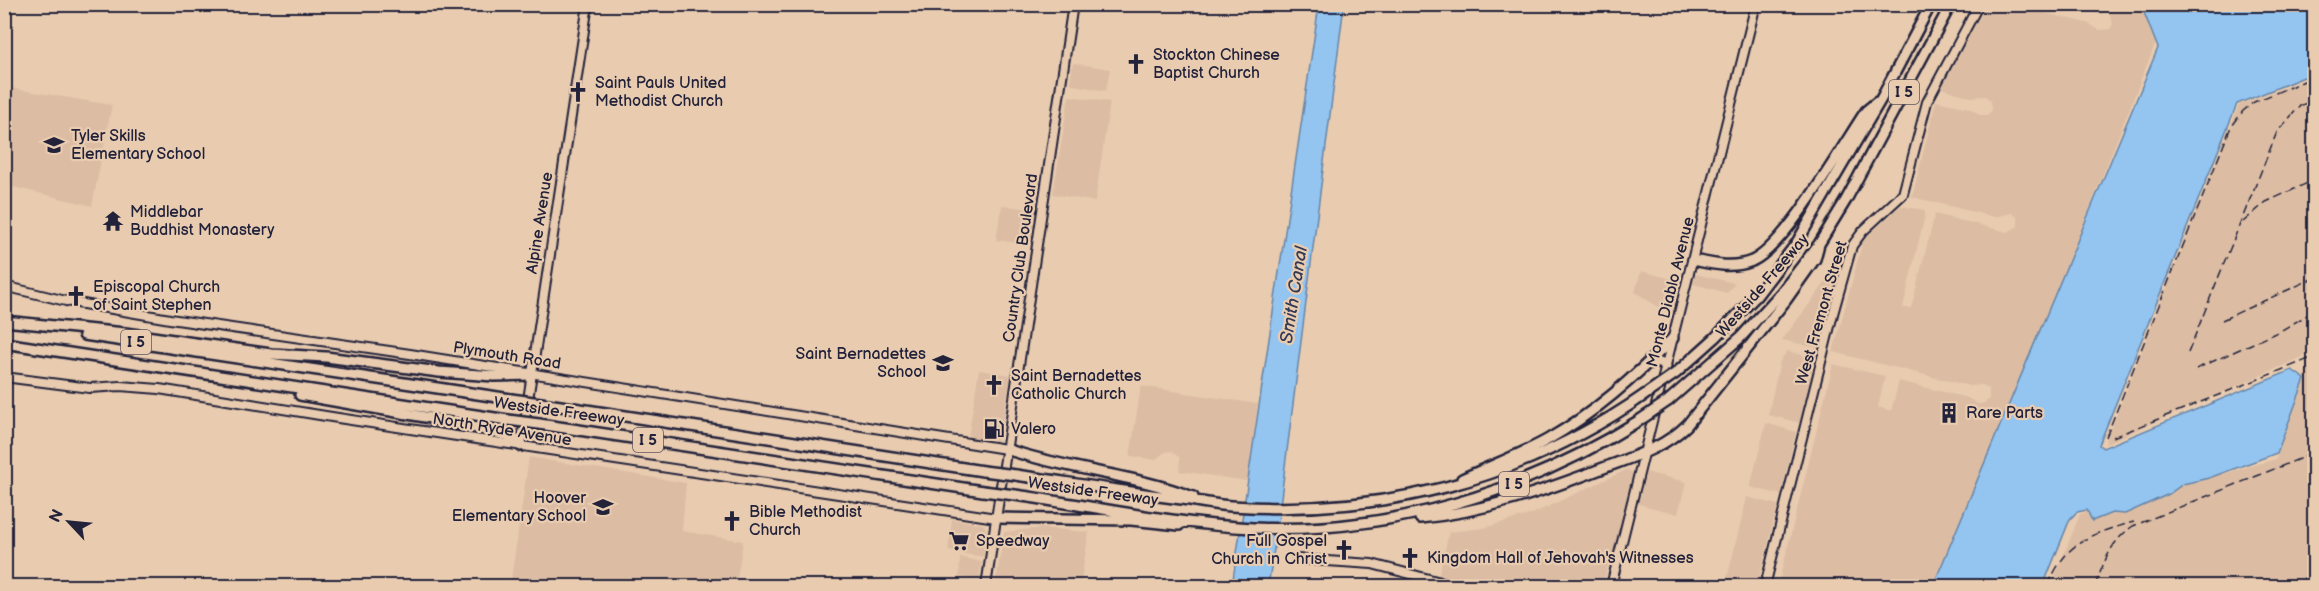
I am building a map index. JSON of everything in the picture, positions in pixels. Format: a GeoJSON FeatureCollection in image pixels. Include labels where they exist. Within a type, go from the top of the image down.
{"type":"FeatureCollection","features":[{"type":"Feature","properties":{"kind":"highway","name":"Westside Freeway"},"geometry":{"type":"LineString","coordinates":[[269,358],[293,366],[781,438],[1016,476],[1231,506],[1312,508],[1361,504],[1435,490],[1479,479],[1550,450],[1585,432],[1676,373],[1715,338],[1757,295],[1796,244],[1881,99],[1931,4]]}},
{"type":"Feature","properties":{"kind":"highway","name":"Westside Freeway"},"geometry":{"type":"LineString","coordinates":[[295,391],[413,404],[780,461],[1250,528],[1310,527],[1379,521],[1465,501],[1507,488],[1566,462],[1640,420],[1668,401],[1741,337],[1819,244],[1857,179],[1951,4]]}},
{"type":"Feature","properties":{"kind":"highway"},"geometry":{"type":"LineString","coordinates":[[1693,260],[1732,266],[1756,258],[1768,249],[1786,229],[1813,191],[1866,111],[1881,99]]}},
{"type":"Feature","properties":{"kind":"highway"},"geometry":{"type":"LineString","coordinates":[[1379,521],[1435,516],[1491,506],[1645,453],[1670,440],[1687,425],[1786,300],[1815,259],[1819,244]]}},
{"type":"Feature","properties":{"kind":"highway"},"geometry":{"type":"LineString","coordinates":[[4,322],[125,333],[269,358],[300,356],[439,372],[494,376],[531,375]]}},
{"type":"Feature","properties":{"kind":"highway"},"geometry":{"type":"LineString","coordinates":[[1435,490],[1553,437],[1593,411],[1649,363],[1673,338]]}},
{"type":"Feature","properties":{"kind":"highway","name":"I 5"},"geometry":{"type":"LineString","coordinates":[[4,343],[181,368],[214,379],[295,391]]}},
{"type":"Feature","properties":{"kind":"highway"},"geometry":{"type":"LineString","coordinates":[[1649,363],[1656,362],[1666,367]]}},
{"type":"Feature","properties":{"kind":"highway"},"geometry":{"type":"LineString","coordinates":[[295,391],[461,424],[513,437],[521,446]]}},
{"type":"Feature","properties":{"kind":"highway"},"geometry":{"type":"LineString","coordinates":[[1006,449],[1059,464],[1174,489],[1207,502]]}},
{"type":"Feature","properties":{"kind":"highway"},"geometry":{"type":"LineString","coordinates":[[996,518],[1131,520],[1179,525],[1210,524]]}},
{"type":"Feature","properties":{"kind":"street","name":"Alpine Avenue"},"geometry":{"type":"LineString","coordinates":[[521,446],[588,4]]}},
{"type":"Feature","properties":{"kind":"street","name":"Country Club Boulevard"},"geometry":{"type":"LineString","coordinates":[[986,586],[1073,4]]}},
{"type":"Feature","properties":{"kind":"street","name":"Monte Diablo Avenue"},"geometry":{"type":"LineString","coordinates":[[1611,586],[1756,4]]}},
{"type":"Feature","properties":{"kind":"street","name":"West Fremont Street"},"geometry":{"type":"LineString","coordinates":[[1765,586],[1852,246],[1863,231],[1904,194],[1927,102],[1979,4]]}},
{"type":"Feature","properties":{"kind":"street","name":"Plymouth Road"},"geometry":{"type":"LineString","coordinates":[[4,286],[82,304],[1006,449]]}},
{"type":"Feature","properties":{"kind":"street","name":"North Ryde Avenue"},"geometry":{"type":"LineString","coordinates":[[4,377],[90,388],[141,387],[996,518]]}},
{"type":"Feature","properties":{"kind":"street"},"geometry":{"type":"LineString","coordinates":[[1623,460],[1634,465],[1640,472]]}},
{"type":"Feature","properties":{"kind":"street"},"geometry":{"type":"LineString","coordinates":[[1298,559],[1372,564],[1456,586]]}},
{"type":"Feature","properties":{"kind":"shaded area"},"geometry":{"type":"Polygon","coordinates":[[[1986,5],[2013,5],[2087,23],[2100,30],[2110,29],[2113,24],[2109,12],[2098,14],[2056,5],[2150,5],[2159,35],[1998,437],[1945,586],[1778,586],[1833,364],[1885,376],[1878,407],[1891,411],[1899,381],[1968,398],[1978,404],[1985,403],[1989,398],[1989,390],[1983,385],[1969,386],[1833,352],[1863,240],[1900,206],[1925,210],[1903,308],[1911,308],[1935,214],[2008,232],[2018,226],[2018,218],[2012,213],[1994,217],[1912,197],[1936,101],[1970,108],[1980,115],[1987,115],[1992,110],[1991,101],[1986,96],[1971,97],[1941,88],[1986,5]]]}},
{"type":"Feature","properties":{"kind":"shaded area"},"geometry":{"type":"Polygon","coordinates":[[[1073,63],[1110,69],[1106,91],[1073,85],[1070,81],[1073,63]]]}},
{"type":"Feature","properties":{"kind":"shaded area"},"geometry":{"type":"Polygon","coordinates":[[[2314,76],[2314,586],[2051,586],[2080,514],[2276,459],[2312,353],[2105,444],[2239,105],[2314,76]]]}},
{"type":"Feature","properties":{"kind":"shaded area","name":"Tyler Skills Elementary School"},"geometry":{"type":"Polygon","coordinates":[[[4,87],[112,105],[92,206],[5,185],[4,87]]]}},
{"type":"Feature","properties":{"kind":"shaded area"},"geometry":{"type":"Polygon","coordinates":[[[1069,96],[1110,102],[1095,202],[1053,194],[1069,96]]]}},
{"type":"Feature","properties":{"kind":"shaded area"},"geometry":{"type":"Polygon","coordinates":[[[1002,205],[1036,210],[1031,245],[996,240],[1002,205]]]}},
{"type":"Feature","properties":{"kind":"shaded area"},"geometry":{"type":"Polygon","coordinates":[[[1838,262],[1817,348],[1782,340],[1829,278],[1838,262]]]}},
{"type":"Feature","properties":{"kind":"shaded area"},"geometry":{"type":"Polygon","coordinates":[[[1641,271],[1680,281],[1673,308],[1666,312],[1635,292],[1641,271]]]}},
{"type":"Feature","properties":{"kind":"shaded area"},"geometry":{"type":"Polygon","coordinates":[[[1696,274],[1735,283],[1727,293],[1693,284],[1696,274]]]}},
{"type":"Feature","properties":{"kind":"shaded area"},"geometry":{"type":"Polygon","coordinates":[[[1787,351],[1815,358],[1800,423],[1768,415],[1780,361],[1787,351]]]}},
{"type":"Feature","properties":{"kind":"shaded area"},"geometry":{"type":"Polygon","coordinates":[[[979,370],[1011,375],[1000,437],[997,441],[968,437],[979,370]]]}},
{"type":"Feature","properties":{"kind":"shaded area"},"geometry":{"type":"Polygon","coordinates":[[[1141,386],[1258,404],[1247,481],[1179,471],[1180,458],[1172,451],[1165,452],[1155,460],[1130,456],[1141,386]]]}},
{"type":"Feature","properties":{"kind":"shaded area"},"geometry":{"type":"Polygon","coordinates":[[[1766,423],[1796,432],[1781,495],[1750,487],[1766,423]]]}},
{"type":"Feature","properties":{"kind":"shaded area","name":"Hoover Elementary School"},"geometry":{"type":"Polygon","coordinates":[[[529,457],[686,483],[682,531],[743,541],[736,586],[510,586],[529,457]]]}},
{"type":"Feature","properties":{"kind":"shaded area"},"geometry":{"type":"Polygon","coordinates":[[[1628,469],[1633,474],[1603,586],[1476,586],[1438,578],[1449,532],[1483,528],[1532,514],[1628,469]]]}},
{"type":"Feature","properties":{"kind":"shaded area"},"geometry":{"type":"Polygon","coordinates":[[[1646,472],[1686,482],[1678,514],[1638,504],[1646,472]]]}},
{"type":"Feature","properties":{"kind":"shaded area"},"geometry":{"type":"Polygon","coordinates":[[[1747,497],[1778,505],[1757,586],[1725,586],[1747,497]]]}},
{"type":"Feature","properties":{"kind":"shaded area"},"geometry":{"type":"Polygon","coordinates":[[[952,519],[983,524],[987,530],[983,557],[948,551],[952,519]]]}},
{"type":"Feature","properties":{"kind":"shaded area"},"geometry":{"type":"Polygon","coordinates":[[[1041,528],[1089,532],[1080,586],[995,586],[1004,532],[1041,528]]]}},
{"type":"Feature","properties":{"kind":"shaded area"},"geometry":{"type":"Polygon","coordinates":[[[960,557],[982,562],[979,580],[959,577],[960,557]]]}},
{"type":"Feature","properties":{"kind":"water","name":"Smith Canal"},"geometry":{"type":"Polygon","coordinates":[[[1319,5],[1344,5],[1276,537],[1268,586],[1232,586],[1319,5]]]}},
{"type":"Feature","properties":{"kind":"water"},"geometry":{"type":"Polygon","coordinates":[[[2141,5],[2314,5],[2314,73],[2237,104],[2099,445],[2103,448],[2292,370],[2305,379],[2277,453],[2209,478],[2183,484],[2169,494],[2125,514],[2112,513],[2092,521],[2087,510],[2077,512],[2070,519],[2043,586],[1933,586],[2158,48],[2141,5]]]}},
{"type":"Feature","properties":{"kind":"railway"},"geometry":{"type":"LineString","coordinates":[[2106,437],[2230,129],[2243,111],[2254,102],[2314,77]]}},
{"type":"Feature","properties":{"kind":"railway"},"geometry":{"type":"LineString","coordinates":[[2188,353],[2277,132],[2300,106],[2314,99]]}},
{"type":"Feature","properties":{"kind":"railway"},"geometry":{"type":"LineString","coordinates":[[2243,222],[2266,202],[2314,180]]}},
{"type":"Feature","properties":{"kind":"railway"},"geometry":{"type":"LineString","coordinates":[[2222,320],[2314,278]]}},
{"type":"Feature","properties":{"kind":"railway"},"geometry":{"type":"LineString","coordinates":[[2196,369],[2282,330],[2309,314]]}},
{"type":"Feature","properties":{"kind":"railway"},"geometry":{"type":"LineString","coordinates":[[2113,437],[2314,357]]}},
{"type":"Feature","properties":{"kind":"railway"},"geometry":{"type":"LineString","coordinates":[[2095,586],[2105,560],[2114,545],[2133,526],[2314,453]]}},
{"type":"Feature","properties":{"kind":"railway"},"geometry":{"type":"LineString","coordinates":[[2048,586],[2063,559],[2081,542],[2105,531],[2134,522]]}},
{"type":"Feature","properties":{"kind":"railway"},"geometry":{"type":"LineString","coordinates":[[2301,586],[2314,552]]}},
{"type":"Feature","properties":{"kind":"place","name":"Stockton Chinese Baptist Church"},"geometry":{"type":"Point","coordinates":[1136,64]}},
{"type":"Feature","properties":{"kind":"place","name":"Saint Pauls United Methodist Church"},"geometry":{"type":"Point","coordinates":[578,92]}},
{"type":"Feature","properties":{"kind":"place","name":"Tyler Skills Elementary School"},"geometry":{"type":"Point","coordinates":[54,145]}},
{"type":"Feature","properties":{"kind":"place","name":"Middlebar Buddhist Monastery"},"geometry":{"type":"Point","coordinates":[113,221]}},
{"type":"Feature","properties":{"kind":"place","name":"Episcopal Church of Saint Stephen"},"geometry":{"type":"Point","coordinates":[76,296]}},
{"type":"Feature","properties":{"kind":"place","name":"Saint Bernadettes School"},"geometry":{"type":"Point","coordinates":[943,363]}},
{"type":"Feature","properties":{"kind":"place","name":"Saint Bernadettes Catholic Church"},"geometry":{"type":"Point","coordinates":[994,385]}},
{"type":"Feature","properties":{"kind":"place","name":"Rare Parts"},"geometry":{"type":"Point","coordinates":[1949,413]}},
{"type":"Feature","properties":{"kind":"place","name":"Valero"},"geometry":{"type":"Point","coordinates":[994,429]}},
{"type":"Feature","properties":{"kind":"place","name":"Hoover Elementary School"},"geometry":{"type":"Point","coordinates":[603,507]}},
{"type":"Feature","properties":{"kind":"place","name":"Bible Methodist Church"},"geometry":{"type":"Point","coordinates":[732,521]}},
{"type":"Feature","properties":{"kind":"place","name":"Speedway"},"geometry":{"type":"Point","coordinates":[959,541]}},
{"type":"Feature","properties":{"kind":"place","name":"Full Gospel Church in Christ"},"geometry":{"type":"Point","coordinates":[1344,550]}},
{"type":"Feature","properties":{"kind":"place","name":"Kingdom Hall of Jehovah's Witnesses"},"geometry":{"type":"Point","coordinates":[1410,558]}}]}
